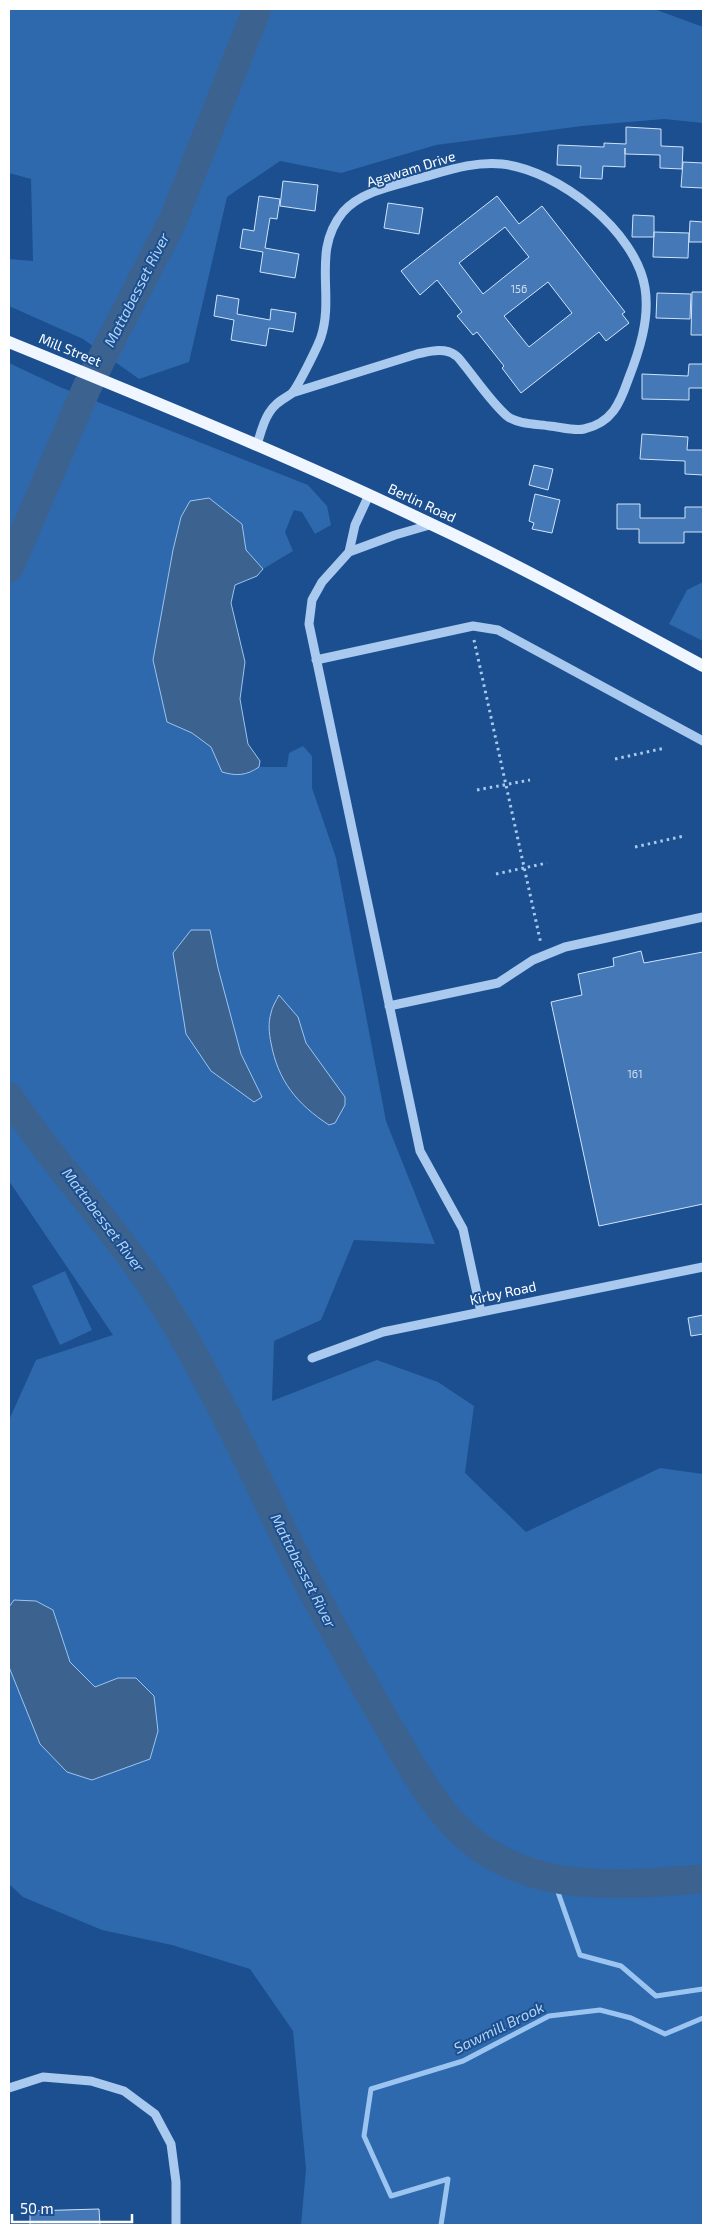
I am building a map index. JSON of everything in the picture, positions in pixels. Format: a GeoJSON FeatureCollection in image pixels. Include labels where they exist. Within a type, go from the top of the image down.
{"type":"FeatureCollection","features":[{"type":"Feature","properties":{"kind":"main road","name":"Mill Street"},"geometry":{"type":"LineString","coordinates":[[9,342],[119,387]]}},
{"type":"Feature","properties":{"kind":"main road","name":"Berlin Road"},"geometry":{"type":"LineString","coordinates":[[119,387],[257,445],[433,524],[523,569],[703,666]]}},
{"type":"Feature","properties":{"kind":"street","name":"Agawam Drive"},"geometry":{"type":"LineString","coordinates":[[257,445],[268,414],[279,400],[292,393],[416,354],[437,350],[454,354],[508,417],[522,422],[583,429],[610,416],[618,407],[640,351],[646,312],[645,289],[639,267],[619,237],[596,210],[562,186],[538,173],[501,164],[477,165],[453,169],[382,189],[355,201],[344,212],[330,234],[326,245],[324,272],[325,321],[320,340],[292,393]]}},
{"type":"Feature","properties":{"kind":"street"},"geometry":{"type":"LineString","coordinates":[[349,552],[354,525],[369,495]]}},
{"type":"Feature","properties":{"kind":"street"},"geometry":{"type":"LineString","coordinates":[[433,524],[395,534],[349,552],[322,582],[312,600],[309,624],[420,1150],[463,1229],[481,1312]]}},
{"type":"Feature","properties":{"kind":"street"},"geometry":{"type":"LineString","coordinates":[[316,660],[473,626],[498,630],[703,741]]}},
{"type":"Feature","properties":{"kind":"street"},"geometry":{"type":"LineString","coordinates":[[389,1006],[498,983],[533,960],[565,948],[703,917]]}},
{"type":"Feature","properties":{"kind":"street","name":"Kirby Road"},"geometry":{"type":"LineString","coordinates":[[312,1358],[383,1332],[703,1267]]}},
{"type":"Feature","properties":{"kind":"street"},"geometry":{"type":"LineString","coordinates":[[9,2088],[43,2077],[92,2081],[124,2091],[156,2114],[171,2144],[176,2182],[176,2225]]}},
{"type":"Feature","properties":{"kind":"path"},"geometry":{"type":"LineString","coordinates":[[474,640],[541,946]]}},
{"type":"Feature","properties":{"kind":"path"},"geometry":{"type":"LineString","coordinates":[[615,759],[665,748]]}},
{"type":"Feature","properties":{"kind":"path"},"geometry":{"type":"LineString","coordinates":[[477,790],[530,780]]}},
{"type":"Feature","properties":{"kind":"path"},"geometry":{"type":"LineString","coordinates":[[635,847],[684,836]]}},
{"type":"Feature","properties":{"kind":"path"},"geometry":{"type":"LineString","coordinates":[[496,874],[547,863]]}},
{"type":"Feature","properties":{"kind":"shaded area"},"geometry":{"type":"Polygon","coordinates":[[[9,9],[654,9],[703,27],[703,123],[664,119],[582,126],[436,145],[341,173],[280,161],[227,197],[189,362],[139,379],[83,339],[9,306],[9,259],[33,261],[31,179],[9,173],[9,9]]]}},
{"type":"Feature","properties":{"kind":"shaded area"},"geometry":{"type":"Polygon","coordinates":[[[9,363],[60,387],[308,485],[327,506],[331,525],[315,534],[302,512],[294,510],[285,532],[293,551],[263,569],[246,550],[242,524],[181,517],[173,550],[153,660],[167,722],[192,733],[211,747],[222,772],[252,772],[259,767],[287,767],[289,753],[303,746],[312,756],[312,788],[336,858],[386,1121],[435,1244],[354,1240],[321,1320],[274,1341],[272,1401],[377,1360],[438,1382],[474,1406],[465,1473],[526,1532],[660,1468],[703,1474],[703,2225],[301,2225],[306,2169],[293,2031],[250,1969],[172,1945],[102,1930],[23,1897],[9,1884],[9,1420],[36,1360],[113,1335],[9,1181],[9,363]]]}},
{"type":"Feature","properties":{"kind":"shaded area"},"geometry":{"type":"Polygon","coordinates":[[[209,498],[242,524],[246,550],[263,569],[257,576],[235,585],[231,603],[245,662],[240,699],[248,744],[260,761],[259,767],[241,774],[222,772],[211,747],[192,733],[167,722],[153,660],[173,550],[181,517],[190,501],[209,498]]]}},
{"type":"Feature","properties":{"kind":"shaded area"},"geometry":{"type":"Polygon","coordinates":[[[703,582],[703,641],[669,624],[687,590],[703,582]]]}},
{"type":"Feature","properties":{"kind":"shaded area"},"geometry":{"type":"Polygon","coordinates":[[[191,930],[210,930],[241,1054],[262,1097],[254,1102],[211,1071],[186,1034],[173,953],[191,930]]]}},
{"type":"Feature","properties":{"kind":"shaded area"},"geometry":{"type":"Polygon","coordinates":[[[279,995],[298,1017],[306,1043],[345,1097],[345,1105],[335,1123],[329,1125],[307,1109],[284,1080],[279,1069],[271,1043],[269,1020],[279,995]]]}},
{"type":"Feature","properties":{"kind":"shaded area"},"geometry":{"type":"Polygon","coordinates":[[[65,1271],[92,1330],[60,1345],[32,1286],[65,1271]]]}},
{"type":"Feature","properties":{"kind":"shaded area"},"geometry":{"type":"Polygon","coordinates":[[[14,1600],[36,1601],[53,1610],[70,1662],[95,1687],[118,1678],[136,1678],[154,1696],[158,1731],[150,1759],[92,1780],[67,1772],[40,1744],[9,1667],[9,1607],[14,1600]]]}},
{"type":"Feature","properties":{"kind":"building"},"geometry":{"type":"Polygon","coordinates":[[[626,127],[661,129],[661,146],[683,147],[682,169],[660,168],[660,155],[625,154],[625,167],[603,166],[602,179],[580,178],[581,166],[557,165],[558,145],[604,147],[604,143],[626,144],[626,127]]]}},
{"type":"Feature","properties":{"kind":"building"},"geometry":{"type":"Polygon","coordinates":[[[683,162],[703,163],[703,188],[681,187],[683,162]]]}},
{"type":"Feature","properties":{"kind":"building"},"geometry":{"type":"Polygon","coordinates":[[[283,181],[318,185],[315,211],[280,206],[283,181]]]}},
{"type":"Feature","properties":{"kind":"building"},"geometry":{"type":"Polygon","coordinates":[[[259,196],[280,199],[277,219],[270,218],[265,248],[299,254],[295,278],[260,272],[263,252],[240,248],[243,229],[254,231],[259,196]]]}},
{"type":"Feature","properties":{"kind":"building"},"geometry":{"type":"Polygon","coordinates":[[[497,196],[519,224],[542,206],[625,312],[622,314],[629,323],[606,341],[599,332],[521,393],[502,368],[504,366],[477,332],[473,335],[457,316],[462,312],[437,280],[420,295],[401,271],[497,196]],[[505,227],[459,263],[483,294],[529,257],[505,227]],[[548,282],[504,316],[529,347],[572,313],[548,282]]]}},
{"type":"Feature","properties":{"kind":"building"},"geometry":{"type":"Polygon","coordinates":[[[388,203],[423,208],[419,234],[384,228],[388,203]]]}},
{"type":"Feature","properties":{"kind":"building"},"geometry":{"type":"Polygon","coordinates":[[[633,215],[654,216],[654,237],[632,237],[633,215]]]}},
{"type":"Feature","properties":{"kind":"building"},"geometry":{"type":"Polygon","coordinates":[[[690,221],[703,222],[703,242],[689,242],[690,221]]]}},
{"type":"Feature","properties":{"kind":"building"},"geometry":{"type":"Polygon","coordinates":[[[654,232],[689,233],[688,258],[653,257],[654,232]]]}},
{"type":"Feature","properties":{"kind":"building"},"geometry":{"type":"Polygon","coordinates":[[[692,292],[703,292],[703,335],[691,335],[692,292]]]}},
{"type":"Feature","properties":{"kind":"building"},"geometry":{"type":"Polygon","coordinates":[[[657,293],[691,294],[690,319],[656,318],[657,293]]]}},
{"type":"Feature","properties":{"kind":"building"},"geometry":{"type":"Polygon","coordinates":[[[217,295],[239,299],[237,314],[270,320],[271,309],[296,313],[293,332],[269,328],[266,346],[231,340],[234,320],[214,316],[217,295]]]}},
{"type":"Feature","properties":{"kind":"building"},"geometry":{"type":"Polygon","coordinates":[[[689,364],[703,364],[703,388],[689,388],[689,400],[642,399],[642,374],[688,376],[689,364]]]}},
{"type":"Feature","properties":{"kind":"building"},"geometry":{"type":"Polygon","coordinates":[[[642,434],[688,437],[687,450],[703,450],[703,475],[685,474],[685,461],[640,459],[642,434]]]}},
{"type":"Feature","properties":{"kind":"building"},"geometry":{"type":"Polygon","coordinates":[[[534,465],[553,469],[548,490],[529,485],[534,465]]]}},
{"type":"Feature","properties":{"kind":"building"},"geometry":{"type":"Polygon","coordinates":[[[535,494],[560,500],[552,533],[532,529],[534,523],[529,521],[535,494]]]}},
{"type":"Feature","properties":{"kind":"building"},"geometry":{"type":"Polygon","coordinates":[[[617,504],[640,504],[640,518],[685,518],[685,507],[703,507],[703,532],[684,532],[684,543],[639,543],[639,529],[617,529],[617,504]]]}},
{"type":"Feature","properties":{"kind":"building"},"geometry":{"type":"Polygon","coordinates":[[[641,951],[644,963],[703,952],[703,1204],[599,1226],[551,1002],[582,995],[578,974],[614,966],[613,958],[641,951]]]}},
{"type":"Feature","properties":{"kind":"building"},"geometry":{"type":"Polygon","coordinates":[[[703,1315],[703,1334],[691,1336],[688,1318],[703,1315]]]}},
{"type":"Feature","properties":{"kind":"building"},"geometry":{"type":"Polygon","coordinates":[[[99,2209],[100,2225],[30,2225],[30,2211],[99,2209]]]}},
{"type":"Feature","properties":{"kind":"waterway","name":"Mattabesset River"},"geometry":{"type":"LineString","coordinates":[[9,568],[87,387],[173,220],[257,9]]}},
{"type":"Feature","properties":{"kind":"waterway","name":"Mattabesset River"},"geometry":{"type":"LineString","coordinates":[[9,1097],[28,1125],[112,1231],[152,1285],[170,1314],[223,1410],[304,1574],[341,1643],[413,1769],[452,1822],[484,1850],[509,1864],[535,1874],[563,1880],[619,1884],[703,1879]]}},
{"type":"Feature","properties":{"kind":"waterway","name":"Sawmill Brook"},"geometry":{"type":"LineString","coordinates":[[553,1878],[580,1955],[621,1966],[656,1996],[703,1989]]}},
{"type":"Feature","properties":{"kind":"waterway","name":"Sawmill Brook"},"geometry":{"type":"LineString","coordinates":[[441,2225],[448,2179],[391,2196],[364,2136],[371,2089],[463,2061],[549,2016],[600,2010],[631,2018],[665,2034],[703,2018]]}}]}
